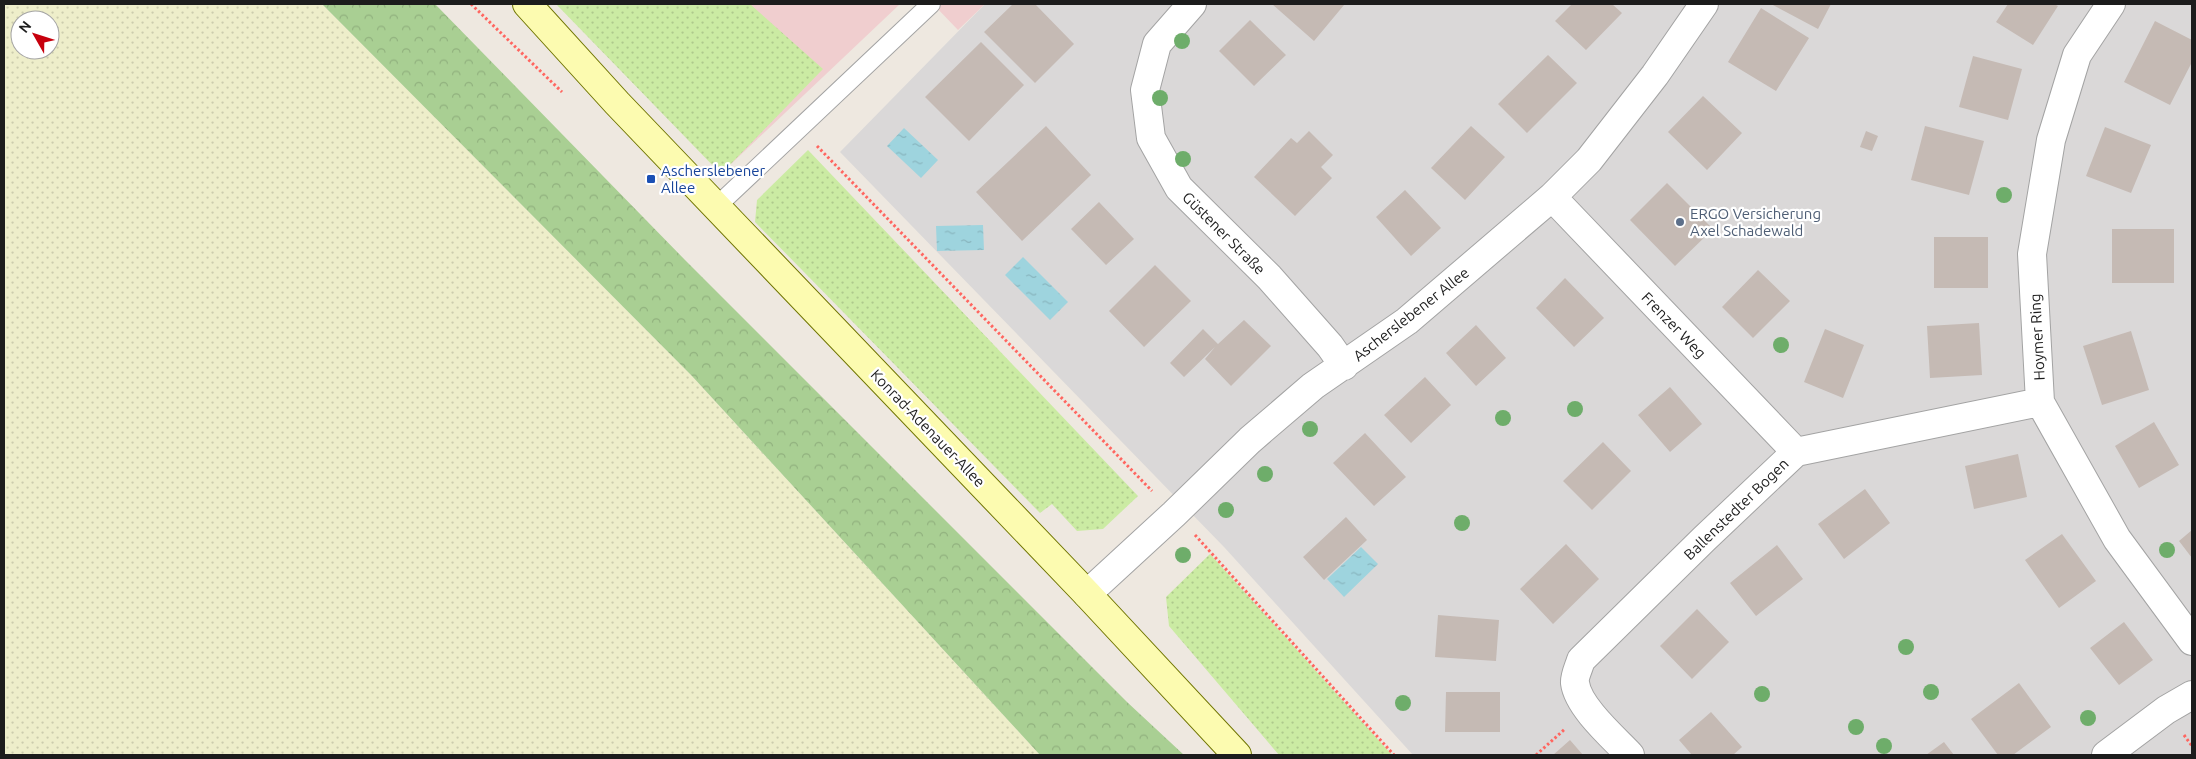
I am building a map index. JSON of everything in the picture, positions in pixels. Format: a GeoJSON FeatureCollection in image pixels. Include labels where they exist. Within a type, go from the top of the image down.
{"type":"FeatureCollection","features":[{"type":"Feature","properties":{"kind":"main road","name":"Konrad-Adenauer-Allee"},"geometry":{"type":"LineString","coordinates":[[505,4],[617,103]]}},
{"type":"Feature","properties":{"kind":"main road","name":"Konrad-Adenauer-Allee"},"geometry":{"type":"LineString","coordinates":[[528,4],[617,103],[1086,594],[1237,755]]}},
{"type":"Feature","properties":{"kind":"street","name":"Güstener Straße"},"geometry":{"type":"LineString","coordinates":[[1192,4],[1157,44],[1145,90],[1151,138],[1179,188],[1269,277],[1330,346],[1344,366]]}},
{"type":"Feature","properties":{"kind":"street","name":"Ascherslebener Allee"},"geometry":{"type":"LineString","coordinates":[[1086,594],[1174,514],[1250,440],[1313,386],[1406,321],[1552,197],[1589,160],[1655,76],[1704,4]]}},
{"type":"Feature","properties":{"kind":"street","name":"Hoymer Ring"},"geometry":{"type":"LineString","coordinates":[[2111,4],[2077,55],[2051,140],[2032,254],[2040,402],[2117,539],[2192,641]]}},
{"type":"Feature","properties":{"kind":"street","name":"Frenzer Weg"},"geometry":{"type":"LineString","coordinates":[[1552,197],[1796,452]]}},
{"type":"Feature","properties":{"kind":"street","name":"Ballenstedter Bogen"},"geometry":{"type":"LineString","coordinates":[[1630,755],[1589,710],[1580,697],[1574,682],[1581,660],[1796,452],[2040,402]]}},
{"type":"Feature","properties":{"kind":"street"},"geometry":{"type":"LineString","coordinates":[[2106,755],[2166,710],[2192,694]]}},
{"type":"Feature","properties":{"kind":"lane"},"geometry":{"type":"LineString","coordinates":[[717,206],[931,4]]}},
{"type":"Feature","properties":{"kind":"path"},"geometry":{"type":"LineString","coordinates":[[800,129],[1208,547],[1394,755]]}},
{"type":"Feature","properties":{"kind":"path"},"geometry":{"type":"LineString","coordinates":[[1536,755],[1589,710]]}},
{"type":"Feature","properties":{"kind":"shaded area"},"geometry":{"type":"Polygon","coordinates":[[[583,4],[900,4],[730,165],[583,4]]]}},
{"type":"Feature","properties":{"kind":"shaded area"},"geometry":{"type":"Polygon","coordinates":[[[933,4],[985,4],[958,30],[933,4]]]}},
{"type":"Feature","properties":{"kind":"shaded area"},"geometry":{"type":"Polygon","coordinates":[[[985,4],[2192,4],[2192,755],[1413,755],[1224,547],[840,152],[985,4]]]}},
{"type":"Feature","properties":{"kind":"green space"},"geometry":{"type":"Polygon","coordinates":[[[4,4],[322,4],[692,376],[1040,755],[4,755],[4,4]]]}},
{"type":"Feature","properties":{"kind":"green space"},"geometry":{"type":"Polygon","coordinates":[[[322,4],[435,4],[685,260],[1127,702],[1184,755],[1040,755],[692,376],[322,4]]]}},
{"type":"Feature","properties":{"kind":"green space"},"geometry":{"type":"Polygon","coordinates":[[[556,4],[750,4],[823,69],[721,174],[556,4]]]}},
{"type":"Feature","properties":{"kind":"green space"},"geometry":{"type":"Polygon","coordinates":[[[808,150],[1138,496],[1103,529],[1077,531],[1052,504],[1040,513],[755,222],[757,200],[808,150]]]}},
{"type":"Feature","properties":{"kind":"green space"},"geometry":{"type":"Polygon","coordinates":[[[1210,554],[1392,755],[1279,755],[1169,626],[1166,597],[1210,554]]]}},
{"type":"Feature","properties":{"kind":"water"},"geometry":{"type":"Polygon","coordinates":[[[904,128],[938,160],[921,178],[887,146],[904,128]]]}},
{"type":"Feature","properties":{"kind":"water"},"geometry":{"type":"Polygon","coordinates":[[[983,225],[984,250],[937,251],[936,226],[983,225]]]}},
{"type":"Feature","properties":{"kind":"water"},"geometry":{"type":"Polygon","coordinates":[[[1023,257],[1068,302],[1050,320],[1005,275],[1023,257]]]}},
{"type":"Feature","properties":{"kind":"water"},"geometry":{"type":"Polygon","coordinates":[[[1361,547],[1378,564],[1344,597],[1327,579],[1361,547]]]}},
{"type":"Feature","properties":{"kind":"building"},"geometry":{"type":"Polygon","coordinates":[[[1013,4],[1035,4],[1074,44],[1035,83],[984,32],[1013,4]]]}},
{"type":"Feature","properties":{"kind":"building"},"geometry":{"type":"Polygon","coordinates":[[[1272,4],[1342,4],[1344,5],[1314,41],[1272,4]]]}},
{"type":"Feature","properties":{"kind":"building"},"geometry":{"type":"Polygon","coordinates":[[[1572,4],[1612,4],[1622,13],[1586,50],[1555,21],[1572,4]]]}},
{"type":"Feature","properties":{"kind":"building"},"geometry":{"type":"Polygon","coordinates":[[[1771,4],[1831,4],[1818,29],[1771,4]]]}},
{"type":"Feature","properties":{"kind":"building"},"geometry":{"type":"Polygon","coordinates":[[[2008,4],[2054,4],[2058,6],[2033,45],[1996,22],[2008,4]]]}},
{"type":"Feature","properties":{"kind":"building"},"geometry":{"type":"Polygon","coordinates":[[[1761,8],[1809,38],[1776,91],[1728,62],[1761,8]]]}},
{"type":"Feature","properties":{"kind":"building"},"geometry":{"type":"Polygon","coordinates":[[[1250,20],[1286,55],[1254,86],[1219,51],[1250,20]]]}},
{"type":"Feature","properties":{"kind":"building"},"geometry":{"type":"Polygon","coordinates":[[[2155,21],[2192,40],[2192,62],[2170,105],[2124,82],[2155,21]]]}},
{"type":"Feature","properties":{"kind":"building"},"geometry":{"type":"Polygon","coordinates":[[[981,42],[1024,85],[969,141],[925,97],[981,42]]]}},
{"type":"Feature","properties":{"kind":"building"},"geometry":{"type":"Polygon","coordinates":[[[1548,55],[1577,83],[1527,133],[1498,104],[1548,55]]]}},
{"type":"Feature","properties":{"kind":"building"},"geometry":{"type":"Polygon","coordinates":[[[1973,56],[2022,69],[2008,120],[1959,107],[1973,56]]]}},
{"type":"Feature","properties":{"kind":"building"},"geometry":{"type":"Polygon","coordinates":[[[1703,96],[1742,133],[1707,170],[1668,132],[1703,96]]]}},
{"type":"Feature","properties":{"kind":"building"},"geometry":{"type":"Polygon","coordinates":[[[1046,126],[1091,175],[1022,241],[976,192],[1046,126]]]}},
{"type":"Feature","properties":{"kind":"building"},"geometry":{"type":"Polygon","coordinates":[[[1471,126],[1505,157],[1465,200],[1431,168],[1471,126]]]}},
{"type":"Feature","properties":{"kind":"building"},"geometry":{"type":"Polygon","coordinates":[[[1925,126],[1984,141],[1969,195],[1911,180],[1925,126]]]}},
{"type":"Feature","properties":{"kind":"building"},"geometry":{"type":"Polygon","coordinates":[[[2105,127],[2151,145],[2131,193],[2086,176],[2105,127]]]}},
{"type":"Feature","properties":{"kind":"building"},"geometry":{"type":"Polygon","coordinates":[[[1309,131],[1333,155],[1321,167],[1332,178],[1295,216],[1254,177],[1291,138],[1297,143],[1309,131]]]}},
{"type":"Feature","properties":{"kind":"building"},"geometry":{"type":"Polygon","coordinates":[[[1866,131],[1878,136],[1872,151],[1860,147],[1866,131]]]}},
{"type":"Feature","properties":{"kind":"building"},"geometry":{"type":"Polygon","coordinates":[[[1667,183],[1713,229],[1675,266],[1630,220],[1667,183]]]}},
{"type":"Feature","properties":{"kind":"building"},"geometry":{"type":"Polygon","coordinates":[[[1405,190],[1441,228],[1411,256],[1376,217],[1405,190]]]}},
{"type":"Feature","properties":{"kind":"building"},"geometry":{"type":"Polygon","coordinates":[[[1099,202],[1134,239],[1106,265],[1071,229],[1099,202]]]}},
{"type":"Feature","properties":{"kind":"building"},"geometry":{"type":"Polygon","coordinates":[[[2112,229],[2174,229],[2174,283],[2112,283],[2112,229]]]}},
{"type":"Feature","properties":{"kind":"building"},"geometry":{"type":"Polygon","coordinates":[[[1934,237],[1988,237],[1988,288],[1934,288],[1934,237]]]}},
{"type":"Feature","properties":{"kind":"building"},"geometry":{"type":"Polygon","coordinates":[[[1155,265],[1191,301],[1144,347],[1109,311],[1155,265]]]}},
{"type":"Feature","properties":{"kind":"building"},"geometry":{"type":"Polygon","coordinates":[[[1758,270],[1790,301],[1753,338],[1722,307],[1758,270]]]}},
{"type":"Feature","properties":{"kind":"building"},"geometry":{"type":"Polygon","coordinates":[[[1565,278],[1604,318],[1574,347],[1536,308],[1565,278]]]}},
{"type":"Feature","properties":{"kind":"building"},"geometry":{"type":"Polygon","coordinates":[[[1244,320],[1271,346],[1231,386],[1205,359],[1215,347],[1184,377],[1170,363],[1203,329],[1218,344],[1244,320]]]}},
{"type":"Feature","properties":{"kind":"building"},"geometry":{"type":"Polygon","coordinates":[[[1979,323],[1982,375],[1930,378],[1927,326],[1979,323]]]}},
{"type":"Feature","properties":{"kind":"building"},"geometry":{"type":"Polygon","coordinates":[[[1476,325],[1506,358],[1476,386],[1446,353],[1476,325]]]}},
{"type":"Feature","properties":{"kind":"building"},"geometry":{"type":"Polygon","coordinates":[[[1825,329],[1864,345],[1843,398],[1804,382],[1825,329]]]}},
{"type":"Feature","properties":{"kind":"building"},"geometry":{"type":"Polygon","coordinates":[[[2131,331],[2149,390],[2102,405],[2083,346],[2131,331]]]}},
{"type":"Feature","properties":{"kind":"building"},"geometry":{"type":"Polygon","coordinates":[[[1425,377],[1451,405],[1411,443],[1384,415],[1425,377]]]}},
{"type":"Feature","properties":{"kind":"building"},"geometry":{"type":"Polygon","coordinates":[[[1670,387],[1702,424],[1670,452],[1638,415],[1670,387]]]}},
{"type":"Feature","properties":{"kind":"building"},"geometry":{"type":"Polygon","coordinates":[[[2154,422],[2179,465],[2139,488],[2115,446],[2154,422]]]}},
{"type":"Feature","properties":{"kind":"building"},"geometry":{"type":"Polygon","coordinates":[[[1365,433],[1406,477],[1374,506],[1333,463],[1365,433]]]}},
{"type":"Feature","properties":{"kind":"building"},"geometry":{"type":"Polygon","coordinates":[[[1603,442],[1631,471],[1592,510],[1563,481],[1603,442]]]}},
{"type":"Feature","properties":{"kind":"building"},"geometry":{"type":"Polygon","coordinates":[[[2018,454],[2027,497],[1974,509],[1965,466],[2018,454]]]}},
{"type":"Feature","properties":{"kind":"building"},"geometry":{"type":"Polygon","coordinates":[[[1865,489],[1890,523],[1844,559],[1818,524],[1865,489]]]}},
{"type":"Feature","properties":{"kind":"building"},"geometry":{"type":"Polygon","coordinates":[[[1346,517],[1367,540],[1324,580],[1303,557],[1346,517]]]}},
{"type":"Feature","properties":{"kind":"building"},"geometry":{"type":"Polygon","coordinates":[[[2192,530],[2192,558],[2179,541],[2192,530]]]}},
{"type":"Feature","properties":{"kind":"building"},"geometry":{"type":"Polygon","coordinates":[[[2062,534],[2096,581],[2059,608],[2025,560],[2062,534]]]}},
{"type":"Feature","properties":{"kind":"building"},"geometry":{"type":"Polygon","coordinates":[[[1566,544],[1599,579],[1553,624],[1520,589],[1566,544]]]}},
{"type":"Feature","properties":{"kind":"building"},"geometry":{"type":"Polygon","coordinates":[[[1777,545],[1803,579],[1756,616],[1730,583],[1777,545]]]}},
{"type":"Feature","properties":{"kind":"building"},"geometry":{"type":"Polygon","coordinates":[[[1697,609],[1729,642],[1692,679],[1660,646],[1697,609]]]}},
{"type":"Feature","properties":{"kind":"building"},"geometry":{"type":"Polygon","coordinates":[[[1438,615],[1499,620],[1496,661],[1435,657],[1438,615]]]}},
{"type":"Feature","properties":{"kind":"building"},"geometry":{"type":"Polygon","coordinates":[[[2124,622],[2153,660],[2119,685],[2090,648],[2124,622]]]}},
{"type":"Feature","properties":{"kind":"building"},"geometry":{"type":"Polygon","coordinates":[[[2019,683],[2051,727],[2013,755],[1998,755],[1971,719],[2019,683]]]}},
{"type":"Feature","properties":{"kind":"building"},"geometry":{"type":"Polygon","coordinates":[[[1446,692],[1500,692],[1500,732],[1445,732],[1446,692]]]}},
{"type":"Feature","properties":{"kind":"building"},"geometry":{"type":"Polygon","coordinates":[[[1711,712],[1742,747],[1733,755],[1692,755],[1679,740],[1711,712]]]}},
{"type":"Feature","properties":{"kind":"building"},"geometry":{"type":"Polygon","coordinates":[[[1570,740],[1583,755],[1553,755],[1570,740]]]}},
{"type":"Feature","properties":{"kind":"building"},"geometry":{"type":"Polygon","coordinates":[[[1944,742],[1954,755],[1926,755],[1944,742]]]}},
{"type":"Feature","properties":{"kind":"place","name":"Ascherslebener Allee"},"geometry":{"type":"Point","coordinates":[651,179]}},
{"type":"Feature","properties":{"kind":"place","name":"ERGO Versicherung Axel Schadewald"},"geometry":{"type":"Point","coordinates":[1680,222]}}]}
